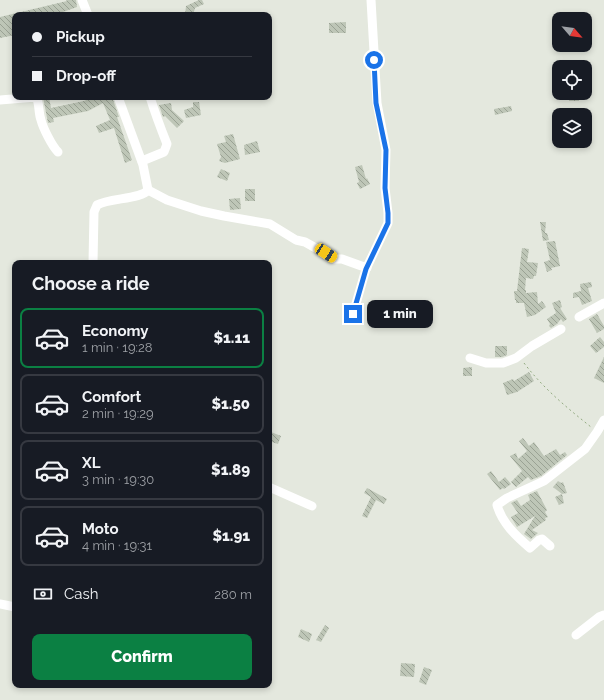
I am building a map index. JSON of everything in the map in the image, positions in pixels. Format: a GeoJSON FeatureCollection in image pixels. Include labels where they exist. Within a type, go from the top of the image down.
{"type":"FeatureCollection","features":[{"type":"Feature","properties":{"kind":"street"},"geometry":{"type":"LineString","coordinates":[[82,0],[87,12]]}},
{"type":"Feature","properties":{"kind":"street"},"geometry":{"type":"LineString","coordinates":[[353,314],[367,268],[388,223],[385,188],[386,150],[376,103],[371,0]]}},
{"type":"Feature","properties":{"kind":"street"},"geometry":{"type":"LineString","coordinates":[[0,100],[12,99]]}},
{"type":"Feature","properties":{"kind":"street"},"geometry":{"type":"LineString","coordinates":[[37,100],[41,120],[58,152]]}},
{"type":"Feature","properties":{"kind":"street"},"geometry":{"type":"LineString","coordinates":[[119,100],[142,161],[148,190]]}},
{"type":"Feature","properties":{"kind":"street"},"geometry":{"type":"LineString","coordinates":[[142,161],[164,152],[167,144],[151,100]]}},
{"type":"Feature","properties":{"kind":"street"},"geometry":{"type":"LineString","coordinates":[[148,190],[167,200],[201,211],[270,224],[296,240],[305,242],[335,258],[367,268]]}},
{"type":"Feature","properties":{"kind":"street"},"geometry":{"type":"LineString","coordinates":[[93,260],[94,212],[97,205],[107,201],[143,194],[148,190]]}},
{"type":"Feature","properties":{"kind":"street"},"geometry":{"type":"LineString","coordinates":[[579,317],[604,303]]}},
{"type":"Feature","properties":{"kind":"street"},"geometry":{"type":"LineString","coordinates":[[470,358],[486,363],[503,364],[519,356],[561,329]]}},
{"type":"Feature","properties":{"kind":"street"},"geometry":{"type":"LineString","coordinates":[[550,546],[542,539],[530,548],[518,538],[508,526],[499,513],[497,505],[507,498],[544,481],[585,449],[598,432],[604,420]]}},
{"type":"Feature","properties":{"kind":"street"},"geometry":{"type":"LineString","coordinates":[[272,488],[312,506]]}},
{"type":"Feature","properties":{"kind":"street"},"geometry":{"type":"LineString","coordinates":[[0,604],[12,606]]}},
{"type":"Feature","properties":{"kind":"street"},"geometry":{"type":"LineString","coordinates":[[576,635],[599,617],[604,615]]}},
{"type":"Feature","properties":{"kind":"path"},"geometry":{"type":"LineString","coordinates":[[519,356],[543,385],[565,406],[598,432]]}},
{"type":"Feature","properties":{"kind":"building"},"geometry":{"type":"Polygon","coordinates":[[[66,0],[76,0],[77,7],[63,12],[21,12],[67,1],[66,0]]]}},
{"type":"Feature","properties":{"kind":"building"},"geometry":{"type":"Polygon","coordinates":[[[199,0],[202,0],[204,4],[195,8],[194,12],[185,12],[186,6],[199,0]]]}},
{"type":"Feature","properties":{"kind":"building"},"geometry":{"type":"Polygon","coordinates":[[[12,14],[12,36],[0,38],[0,17],[12,14]]]}},
{"type":"Feature","properties":{"kind":"building"},"geometry":{"type":"Polygon","coordinates":[[[346,22],[346,33],[329,33],[329,23],[346,22]]]}},
{"type":"Feature","properties":{"kind":"building"},"geometry":{"type":"Polygon","coordinates":[[[44,100],[50,100],[51,108],[86,100],[113,100],[119,117],[117,117],[132,160],[125,163],[114,128],[99,133],[96,126],[110,120],[103,103],[88,111],[53,118],[54,122],[48,123],[44,100]]]}},
{"type":"Feature","properties":{"kind":"building"},"geometry":{"type":"Polygon","coordinates":[[[193,102],[199,102],[201,115],[186,118],[184,110],[193,107],[193,102]]]}},
{"type":"Feature","properties":{"kind":"building"},"geometry":{"type":"Polygon","coordinates":[[[171,103],[172,110],[184,121],[177,128],[165,116],[163,117],[159,105],[171,103]]]}},
{"type":"Feature","properties":{"kind":"building"},"geometry":{"type":"Polygon","coordinates":[[[511,106],[512,111],[495,115],[494,109],[511,106]]]}},
{"type":"Feature","properties":{"kind":"building"},"geometry":{"type":"Polygon","coordinates":[[[233,134],[240,159],[225,163],[219,161],[221,157],[217,144],[226,142],[224,136],[233,134]]]}},
{"type":"Feature","properties":{"kind":"building"},"geometry":{"type":"Polygon","coordinates":[[[257,141],[260,152],[245,155],[244,145],[257,141]]]}},
{"type":"Feature","properties":{"kind":"building"},"geometry":{"type":"Polygon","coordinates":[[[362,165],[366,179],[367,178],[370,184],[360,189],[357,183],[359,182],[355,167],[362,165]]]}},
{"type":"Feature","properties":{"kind":"building"},"geometry":{"type":"Polygon","coordinates":[[[221,169],[230,173],[227,181],[217,177],[221,169]]]}},
{"type":"Feature","properties":{"kind":"building"},"geometry":{"type":"Polygon","coordinates":[[[245,189],[255,189],[255,201],[245,201],[245,189]]]}},
{"type":"Feature","properties":{"kind":"building"},"geometry":{"type":"Polygon","coordinates":[[[240,198],[241,209],[230,210],[229,199],[240,198]]]}},
{"type":"Feature","properties":{"kind":"building"},"geometry":{"type":"Polygon","coordinates":[[[540,222],[546,222],[545,233],[547,233],[549,240],[543,241],[540,222]]]}},
{"type":"Feature","properties":{"kind":"building"},"geometry":{"type":"Polygon","coordinates":[[[555,241],[560,266],[551,268],[552,270],[547,272],[544,262],[550,260],[546,242],[555,241]]]}},
{"type":"Feature","properties":{"kind":"building"},"geometry":{"type":"Polygon","coordinates":[[[522,248],[529,249],[527,262],[538,263],[536,276],[534,276],[533,279],[526,278],[526,293],[537,292],[538,304],[542,301],[546,307],[535,315],[527,317],[524,303],[516,303],[514,291],[517,291],[522,248]]]}},
{"type":"Feature","properties":{"kind":"building"},"geometry":{"type":"Polygon","coordinates":[[[591,282],[592,287],[588,288],[592,301],[582,305],[579,297],[573,298],[573,293],[581,291],[580,284],[591,282]]]}},
{"type":"Feature","properties":{"kind":"building"},"geometry":{"type":"Polygon","coordinates":[[[560,300],[562,307],[560,308],[567,319],[563,322],[561,319],[551,328],[547,319],[556,313],[552,303],[560,300]]]}},
{"type":"Feature","properties":{"kind":"building"},"geometry":{"type":"Polygon","coordinates":[[[597,314],[604,326],[604,329],[597,333],[589,319],[597,314]]]}},
{"type":"Feature","properties":{"kind":"building"},"geometry":{"type":"Polygon","coordinates":[[[600,337],[604,342],[604,347],[596,353],[590,346],[600,337]]]}},
{"type":"Feature","properties":{"kind":"building"},"geometry":{"type":"Polygon","coordinates":[[[495,346],[507,346],[507,355],[495,357],[495,346]]]}},
{"type":"Feature","properties":{"kind":"building"},"geometry":{"type":"Polygon","coordinates":[[[604,357],[604,383],[594,378],[604,357]]]}},
{"type":"Feature","properties":{"kind":"building"},"geometry":{"type":"Polygon","coordinates":[[[472,367],[472,376],[463,376],[463,368],[472,367]]]}},
{"type":"Feature","properties":{"kind":"building"},"geometry":{"type":"Polygon","coordinates":[[[529,372],[534,381],[517,392],[507,395],[503,383],[513,379],[514,381],[529,372]]]}},
{"type":"Feature","properties":{"kind":"building"},"geometry":{"type":"Polygon","coordinates":[[[272,432],[281,436],[278,444],[272,442],[272,432]]]}},
{"type":"Feature","properties":{"kind":"building"},"geometry":{"type":"Polygon","coordinates":[[[523,438],[529,446],[534,442],[544,456],[556,449],[560,455],[565,452],[567,455],[541,476],[531,480],[528,477],[516,487],[511,482],[522,471],[510,456],[516,453],[518,459],[527,451],[519,441],[523,438]]]}},
{"type":"Feature","properties":{"kind":"building"},"geometry":{"type":"Polygon","coordinates":[[[491,471],[499,482],[505,477],[511,484],[500,490],[487,474],[491,471]]]}},
{"type":"Feature","properties":{"kind":"building"},"geometry":{"type":"Polygon","coordinates":[[[558,481],[561,483],[563,482],[567,493],[562,494],[553,487],[558,481]]]}},
{"type":"Feature","properties":{"kind":"building"},"geometry":{"type":"Polygon","coordinates":[[[367,488],[387,499],[384,504],[376,500],[367,518],[362,516],[371,497],[364,493],[367,488]]]}},
{"type":"Feature","properties":{"kind":"building"},"geometry":{"type":"Polygon","coordinates":[[[537,491],[547,510],[545,512],[548,517],[532,530],[538,533],[531,539],[524,534],[535,516],[517,527],[511,517],[518,513],[511,503],[517,500],[521,506],[530,500],[528,495],[537,491]]]}},
{"type":"Feature","properties":{"kind":"building"},"geometry":{"type":"Polygon","coordinates":[[[562,494],[564,503],[559,505],[555,497],[562,494]]]}},
{"type":"Feature","properties":{"kind":"building"},"geometry":{"type":"Polygon","coordinates":[[[325,625],[329,628],[321,642],[316,640],[325,625]]]}},
{"type":"Feature","properties":{"kind":"building"},"geometry":{"type":"Polygon","coordinates":[[[301,629],[312,634],[309,642],[298,637],[301,629]]]}},
{"type":"Feature","properties":{"kind":"building"},"geometry":{"type":"Polygon","coordinates":[[[401,663],[415,664],[414,677],[400,676],[401,663]]]}},
{"type":"Feature","properties":{"kind":"building"},"geometry":{"type":"Polygon","coordinates":[[[424,667],[432,670],[426,685],[419,682],[424,667]]]}},
{"type":"Feature","properties":{"kind":"route"},"geometry":{"type":"LineString","coordinates":[[353,314],[366,269],[388,223],[385,188],[386,150],[376,103],[374,60]]}}]}
